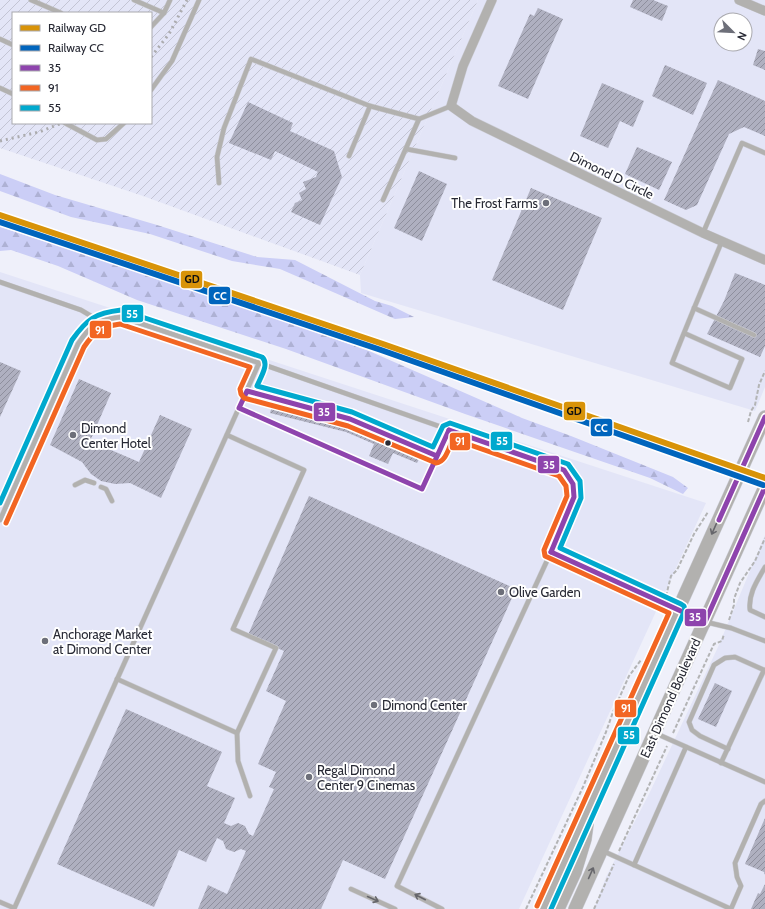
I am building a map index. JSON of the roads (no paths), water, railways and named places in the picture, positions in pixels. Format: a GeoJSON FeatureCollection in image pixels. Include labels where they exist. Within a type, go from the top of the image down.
{"type":"FeatureCollection","features":[{"type":"Feature","properties":{"kind":"main road"},"geometry":{"type":"LineString","coordinates":[[543,909],[765,417]]}},
{"type":"Feature","properties":{"kind":"main road","name":"East Dimond Boulevard"},"geometry":{"type":"LineString","coordinates":[[577,909],[654,733],[765,487]]}},
{"type":"Feature","properties":{"kind":"main road"},"geometry":{"type":"LineString","coordinates":[[678,610],[705,622]]}},
{"type":"Feature","properties":{"kind":"main road"},"geometry":{"type":"LineString","coordinates":[[558,909],[575,872],[585,840],[591,804]]}},
{"type":"Feature","properties":{"kind":"street"},"geometry":{"type":"LineString","coordinates":[[451,106],[463,66],[492,0]]}},
{"type":"Feature","properties":{"kind":"street"},"geometry":{"type":"LineString","coordinates":[[739,0],[765,11]]}},
{"type":"Feature","properties":{"kind":"street","name":"Dimond D Circle"},"geometry":{"type":"LineString","coordinates":[[451,106],[472,121],[703,233],[764,257]]}},
{"type":"Feature","properties":{"kind":"lane"},"geometry":{"type":"LineString","coordinates":[[31,0],[59,12]]}},
{"type":"Feature","properties":{"kind":"lane"},"geometry":{"type":"LineString","coordinates":[[134,0],[164,13]]}},
{"type":"Feature","properties":{"kind":"lane"},"geometry":{"type":"LineString","coordinates":[[152,26],[164,13],[170,0]]}},
{"type":"Feature","properties":{"kind":"lane"},"geometry":{"type":"LineString","coordinates":[[152,89],[172,61],[199,0]]}},
{"type":"Feature","properties":{"kind":"lane"},"geometry":{"type":"LineString","coordinates":[[0,39],[12,45]]}},
{"type":"Feature","properties":{"kind":"lane"},"geometry":{"type":"LineString","coordinates":[[219,183],[216,157],[224,128],[251,59],[370,106],[419,119],[451,106]]}},
{"type":"Feature","properties":{"kind":"lane"},"geometry":{"type":"LineString","coordinates":[[0,88],[12,94]]}},
{"type":"Feature","properties":{"kind":"lane"},"geometry":{"type":"LineString","coordinates":[[349,156],[370,106]]}},
{"type":"Feature","properties":{"kind":"lane"},"geometry":{"type":"LineString","coordinates":[[383,200],[419,119]]}},
{"type":"Feature","properties":{"kind":"lane"},"geometry":{"type":"LineString","coordinates":[[67,124],[97,140],[106,139],[123,124]]}},
{"type":"Feature","properties":{"kind":"lane"},"geometry":{"type":"LineString","coordinates":[[703,233],[742,143],[765,153]]}},
{"type":"Feature","properties":{"kind":"lane"},"geometry":{"type":"LineString","coordinates":[[406,149],[455,158]]}},
{"type":"Feature","properties":{"kind":"lane"},"geometry":{"type":"LineString","coordinates":[[684,333],[742,359],[730,388],[672,363],[684,333],[694,308],[722,241]]}},
{"type":"Feature","properties":{"kind":"lane"},"geometry":{"type":"LineString","coordinates":[[0,282],[81,310],[91,316],[95,323]]}},
{"type":"Feature","properties":{"kind":"lane"},"geometry":{"type":"LineString","coordinates":[[694,308],[754,335]]}},
{"type":"Feature","properties":{"kind":"lane"},"geometry":{"type":"LineString","coordinates":[[0,520],[78,344],[88,328],[95,323],[104,319],[121,316],[564,470],[574,484],[574,497],[551,552],[397,886],[442,909]]}},
{"type":"Feature","properties":{"kind":"lane"},"geometry":{"type":"LineString","coordinates":[[0,902],[14,908],[259,363]]}},
{"type":"Feature","properties":{"kind":"lane"},"geometry":{"type":"LineString","coordinates":[[247,391],[350,418],[437,456]]}},
{"type":"Feature","properties":{"kind":"lane"},"geometry":{"type":"LineString","coordinates":[[239,408],[422,489],[449,430]]}},
{"type":"Feature","properties":{"kind":"lane"},"geometry":{"type":"LineString","coordinates":[[227,435],[304,470],[233,630],[276,648],[237,733],[238,761],[250,796]]}},
{"type":"Feature","properties":{"kind":"lane"},"geometry":{"type":"LineString","coordinates":[[75,485],[85,480],[94,483]]}},
{"type":"Feature","properties":{"kind":"lane"},"geometry":{"type":"LineString","coordinates":[[101,487],[106,488],[112,501]]}},
{"type":"Feature","properties":{"kind":"lane"},"geometry":{"type":"LineString","coordinates":[[551,552],[678,610]]}},
{"type":"Feature","properties":{"kind":"lane"},"geometry":{"type":"LineString","coordinates":[[765,567],[750,596],[749,604],[750,610],[765,617]]}},
{"type":"Feature","properties":{"kind":"lane"},"geometry":{"type":"LineString","coordinates":[[705,622],[726,627],[765,641]]}},
{"type":"Feature","properties":{"kind":"lane"},"geometry":{"type":"LineString","coordinates":[[721,763],[728,749],[764,670],[735,657],[724,658],[714,665],[689,722],[692,730],[700,736],[728,749]]}},
{"type":"Feature","properties":{"kind":"lane"},"geometry":{"type":"LineString","coordinates":[[117,679],[237,733]]}},
{"type":"Feature","properties":{"kind":"lane"},"geometry":{"type":"LineString","coordinates":[[654,733],[765,782]]}},
{"type":"Feature","properties":{"kind":"lane"},"geometry":{"type":"LineString","coordinates":[[634,865],[686,747]]}},
{"type":"Feature","properties":{"kind":"lane"},"geometry":{"type":"LineString","coordinates":[[602,850],[731,909],[741,886],[737,878],[735,863],[758,809],[765,800]]}},
{"type":"Feature","properties":{"kind":"lane"},"geometry":{"type":"LineString","coordinates":[[351,889],[396,909]]}},
{"type":"Feature","properties":{"kind":"railway"},"geometry":{"type":"LineString","coordinates":[[152,56],[169,34],[187,0]]}},
{"type":"Feature","properties":{"kind":"railway"},"geometry":{"type":"LineString","coordinates":[[0,141],[39,132],[59,124]]}},
{"type":"Feature","properties":{"kind":"rail line","name":"GD"},"geometry":{"type":"LineString","coordinates":[[0,215],[383,344],[765,478]]}},
{"type":"Feature","properties":{"kind":"rail line","name":"CC"},"geometry":{"type":"LineString","coordinates":[[0,222],[381,350],[763,485]]}},
{"type":"Feature","properties":{"kind":"place","name":"The Frost Farms"},"geometry":{"type":"Point","coordinates":[546,203]}},
{"type":"Feature","properties":{"kind":"place","name":"Dimond Center Hotel"},"geometry":{"type":"Point","coordinates":[73,435]}},
{"type":"Feature","properties":{"kind":"place","name":"Olive Garden"},"geometry":{"type":"Point","coordinates":[501,592]}},
{"type":"Feature","properties":{"kind":"place","name":"Anchorage Market at Dimond Center"},"geometry":{"type":"Point","coordinates":[45,641]}},
{"type":"Feature","properties":{"kind":"place","name":"Dimond Center"},"geometry":{"type":"Point","coordinates":[374,705]}},
{"type":"Feature","properties":{"kind":"place","name":"Regal Dimond Center 9 Cinemas"},"geometry":{"type":"Point","coordinates":[309,777]}}]}
